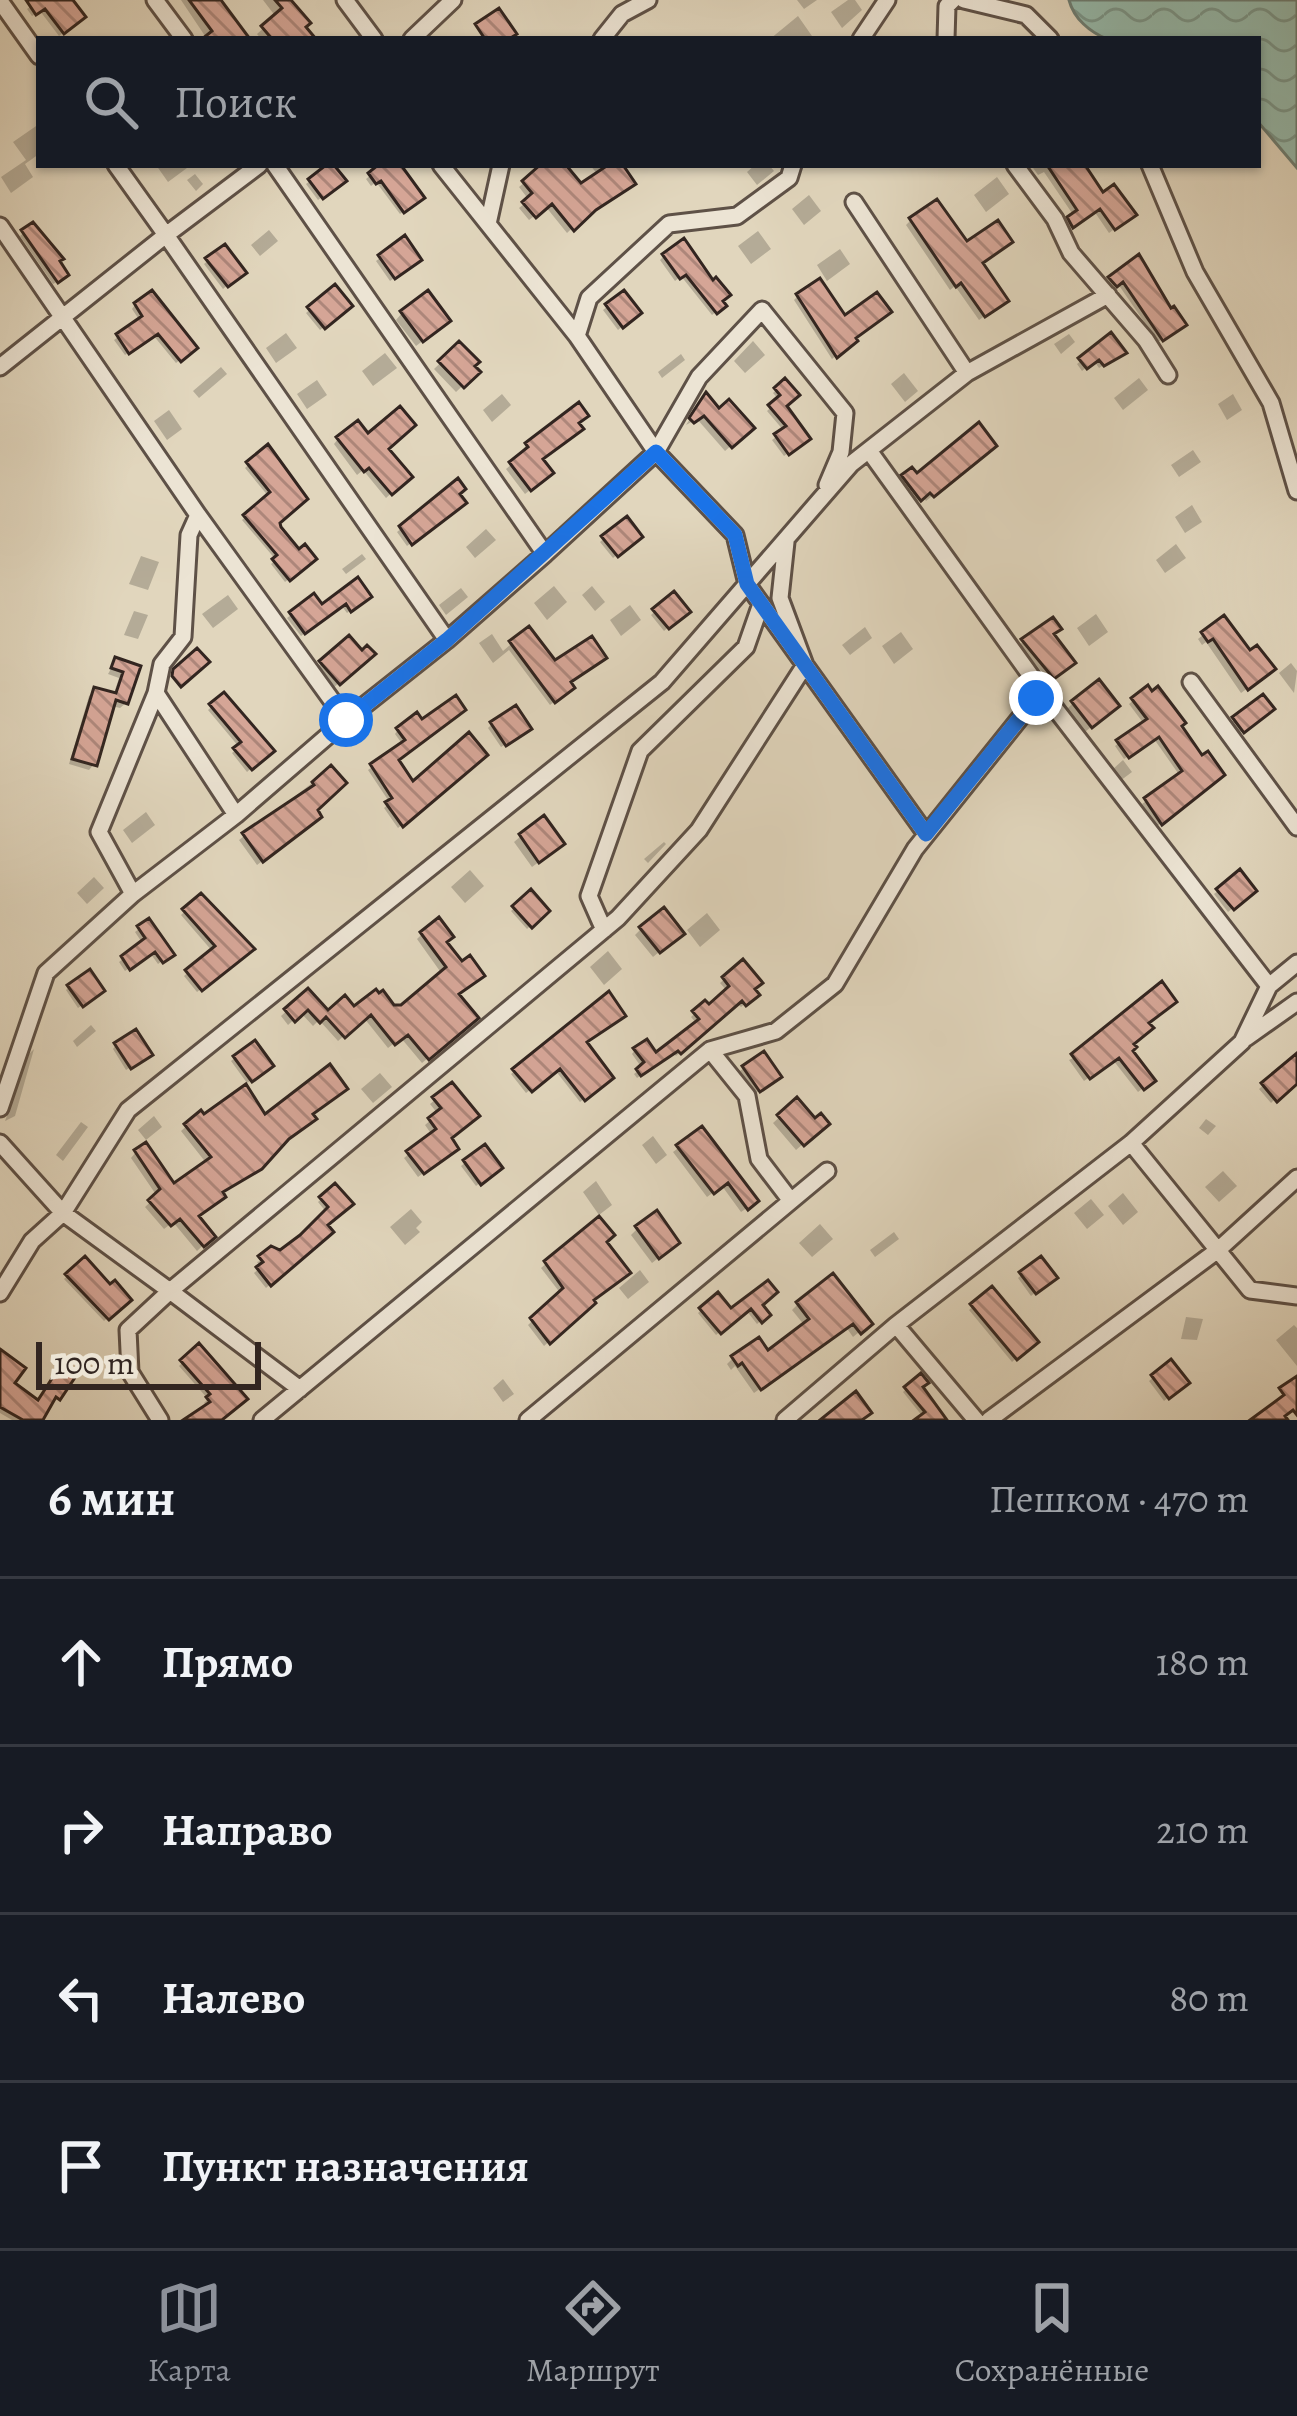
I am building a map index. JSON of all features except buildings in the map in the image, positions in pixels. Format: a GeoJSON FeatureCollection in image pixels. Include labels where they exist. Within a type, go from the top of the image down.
{"type":"FeatureCollection","features":[{"type":"Feature","properties":{"kind":"street"},"geometry":{"type":"LineString","coordinates":[[155,0],[182,36]]}},
{"type":"Feature","properties":{"kind":"street"},"geometry":{"type":"LineString","coordinates":[[345,0],[372,36]]}},
{"type":"Feature","properties":{"kind":"street"},"geometry":{"type":"LineString","coordinates":[[415,36],[453,0]]}},
{"type":"Feature","properties":{"kind":"street"},"geometry":{"type":"LineString","coordinates":[[604,36],[622,14],[648,0]]}},
{"type":"Feature","properties":{"kind":"street"},"geometry":{"type":"LineString","coordinates":[[863,36],[887,0]]}},
{"type":"Feature","properties":{"kind":"street"},"geometry":{"type":"LineString","coordinates":[[946,36],[946,6],[953,0]]}},
{"type":"Feature","properties":{"kind":"street"},"geometry":{"type":"LineString","coordinates":[[964,0],[1026,14],[1047,36]]}},
{"type":"Feature","properties":{"kind":"street"},"geometry":{"type":"LineString","coordinates":[[0,2],[36,52]]}},
{"type":"Feature","properties":{"kind":"street"},"geometry":{"type":"LineString","coordinates":[[118,168],[447,640]]}},
{"type":"Feature","properties":{"kind":"street"},"geometry":{"type":"LineString","coordinates":[[0,367],[255,168]]}},
{"type":"Feature","properties":{"kind":"street"},"geometry":{"type":"LineString","coordinates":[[277,168],[545,554]]}},
{"type":"Feature","properties":{"kind":"street"},"geometry":{"type":"LineString","coordinates":[[443,168],[577,336],[656,452],[735,535],[747,584],[926,834]]}},
{"type":"Feature","properties":{"kind":"street"},"geometry":{"type":"LineString","coordinates":[[488,224],[500,168]]}},
{"type":"Feature","properties":{"kind":"street"},"geometry":{"type":"LineString","coordinates":[[577,336],[589,298],[669,224],[737,216],[789,178],[792,168]]}},
{"type":"Feature","properties":{"kind":"street"},"geometry":{"type":"LineString","coordinates":[[1017,168],[1055,219],[1071,253],[1146,340],[1168,376]]}},
{"type":"Feature","properties":{"kind":"street"},"geometry":{"type":"LineString","coordinates":[[1151,168],[1195,272],[1271,403],[1297,491]]}},
{"type":"Feature","properties":{"kind":"street"},"geometry":{"type":"LineString","coordinates":[[854,202],[967,374]]}},
{"type":"Feature","properties":{"kind":"street"},"geometry":{"type":"LineString","coordinates":[[0,226],[346,720]]}},
{"type":"Feature","properties":{"kind":"street"},"geometry":{"type":"LineString","coordinates":[[0,1293],[32,1241],[63,1213],[128,1110],[662,682],[851,464],[967,374],[1108,295]]}},
{"type":"Feature","properties":{"kind":"street"},"geometry":{"type":"LineString","coordinates":[[0,1108],[46,973],[133,894],[447,640],[656,452],[699,377],[762,310],[845,413],[841,452],[820,500]]}},
{"type":"Feature","properties":{"kind":"street"},"geometry":{"type":"LineString","coordinates":[[870,452],[1044,694],[1268,986]]}},
{"type":"Feature","properties":{"kind":"street"},"geometry":{"type":"LineString","coordinates":[[133,894],[99,832],[156,692],[162,664],[183,637],[189,535],[198,514]]}},
{"type":"Feature","properties":{"kind":"street"},"geometry":{"type":"LineString","coordinates":[[786,539],[780,598],[805,665]]}},
{"type":"Feature","properties":{"kind":"street"},"geometry":{"type":"LineString","coordinates":[[604,930],[589,896],[640,751],[746,647],[761,604]]}},
{"type":"Feature","properties":{"kind":"street"},"geometry":{"type":"LineString","coordinates":[[160,1420],[130,1372],[128,1330],[604,930],[699,830],[805,665]]}},
{"type":"Feature","properties":{"kind":"street"},"geometry":{"type":"LineString","coordinates":[[1190,682],[1297,827]]}},
{"type":"Feature","properties":{"kind":"street"},"geometry":{"type":"LineString","coordinates":[[156,692],[236,815]]}},
{"type":"Feature","properties":{"kind":"street"},"geometry":{"type":"LineString","coordinates":[[262,1420],[710,1050],[776,1031],[835,984],[926,834],[1044,694]]}},
{"type":"Feature","properties":{"kind":"street"},"geometry":{"type":"LineString","coordinates":[[1242,1042],[1268,986],[1297,963]]}},
{"type":"Feature","properties":{"kind":"street"},"geometry":{"type":"LineString","coordinates":[[785,1420],[896,1325],[1131,1143],[1242,1042],[1297,1001]]}},
{"type":"Feature","properties":{"kind":"street"},"geometry":{"type":"LineString","coordinates":[[710,1050],[747,1096],[759,1159],[790,1201]]}},
{"type":"Feature","properties":{"kind":"street"},"geometry":{"type":"LineString","coordinates":[[0,1143],[63,1213],[300,1389]]}},
{"type":"Feature","properties":{"kind":"street"},"geometry":{"type":"LineString","coordinates":[[1131,1143],[1250,1290],[1297,1296]]}},
{"type":"Feature","properties":{"kind":"street"},"geometry":{"type":"LineString","coordinates":[[527,1420],[827,1171]]}},
{"type":"Feature","properties":{"kind":"street"},"geometry":{"type":"LineString","coordinates":[[989,1420],[1218,1250],[1297,1178]]}},
{"type":"Feature","properties":{"kind":"street"},"geometry":{"type":"LineString","coordinates":[[896,1325],[976,1420]]}},
{"type":"Feature","properties":{"kind":"water"},"geometry":{"type":"Polygon","coordinates":[[[1069,0],[1297,0],[1297,168],[1261,126],[1261,36],[1101,36],[1075,13],[1069,0]]]}},
{"type":"Feature","properties":{"kind":"route"},"geometry":{"type":"LineString","coordinates":[[346,720],[447,640],[656,452],[735,535],[747,584],[926,834],[1036,698]]}}]}
